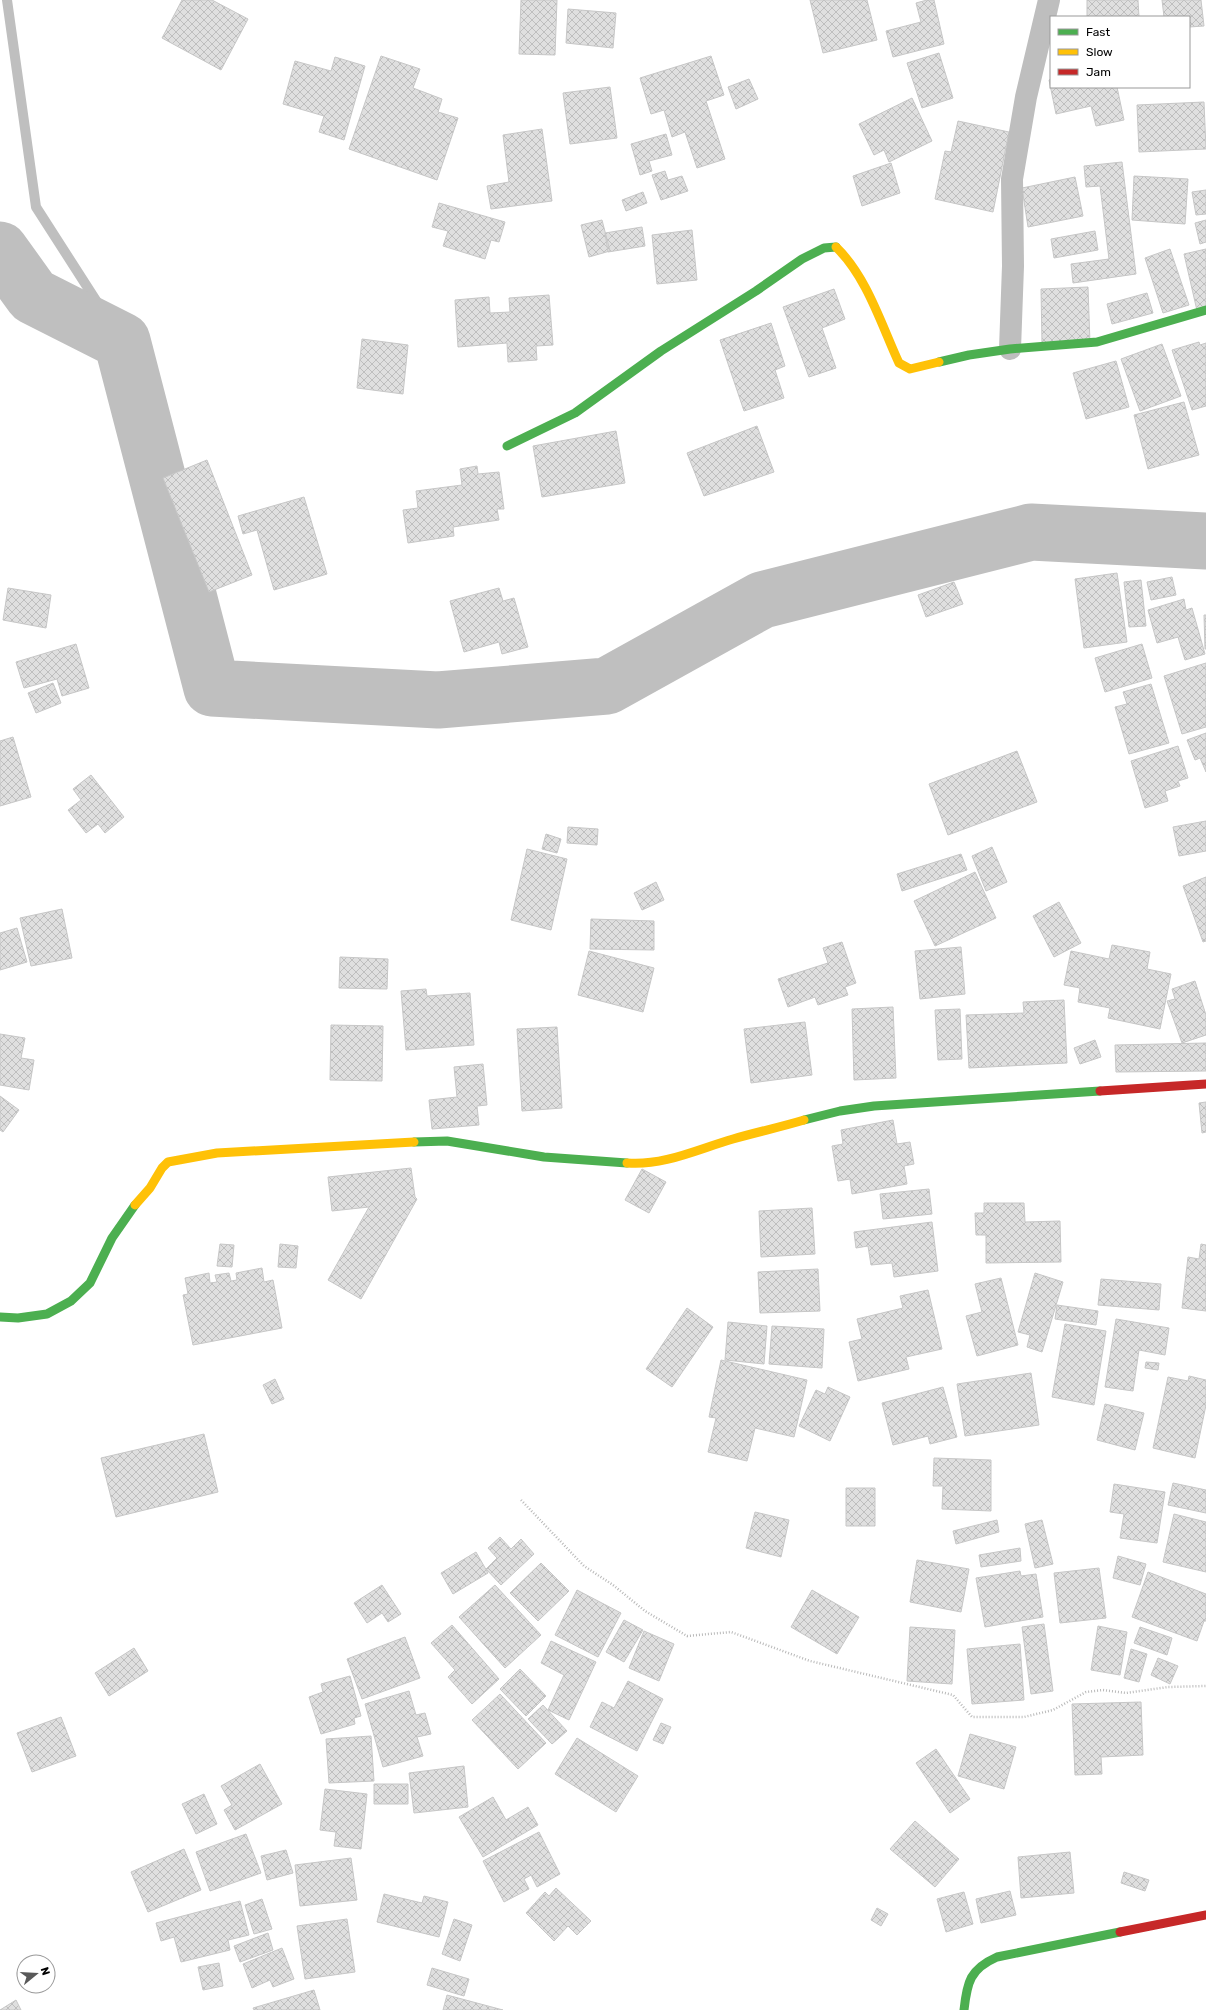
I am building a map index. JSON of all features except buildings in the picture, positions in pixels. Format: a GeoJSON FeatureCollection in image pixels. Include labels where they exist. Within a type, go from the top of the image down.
{"type":"FeatureCollection","features":[{"type":"Feature","properties":{"kind":"street"},"geometry":{"type":"LineString","coordinates":[[1010,349],[1013,266],[1012,178],[1026,97],[1048,0]]}},
{"type":"Feature","properties":{"kind":"street"},"geometry":{"type":"LineString","coordinates":[[507,446],[575,413],[705,322],[756,291],[802,259],[827,246],[835,246],[843,254],[865,289],[899,363],[910,369],[970,355],[1010,349],[1097,342],[1206,310]]}},
{"type":"Feature","properties":{"kind":"street"},"geometry":{"type":"LineString","coordinates":[[0,1317],[18,1318],[47,1314],[71,1301],[90,1284],[112,1238],[127,1214],[150,1188],[162,1168],[168,1162],[177,1160],[217,1153],[374,1143],[447,1141],[544,1157],[638,1164],[663,1161],[733,1139],[840,1111],[874,1106],[1206,1084]]}},
{"type":"Feature","properties":{"kind":"street"},"geometry":{"type":"LineString","coordinates":[[964,2010],[967,1985],[973,1972],[983,1962],[997,1957],[1206,1915]]}},
{"type":"Feature","properties":{"kind":"path"},"geometry":{"type":"LineString","coordinates":[[521,1500],[584,1566],[613,1585],[645,1611],[687,1636],[731,1632],[810,1661],[953,1695],[972,1717],[1024,1717],[1053,1710],[1086,1692],[1103,1690],[1126,1693],[1168,1687],[1206,1686]]}},
{"type":"Feature","properties":{"kind":"waterway"},"geometry":{"type":"LineString","coordinates":[[7,0],[36,207],[122,341]]}},
{"type":"Feature","properties":{"kind":"waterway"},"geometry":{"type":"LineString","coordinates":[[0,250],[33,296],[122,341],[212,688],[438,700],[607,686],[762,600],[1031,532],[1206,541]]}},
{"type":"Feature","properties":{"kind":"traffic: fast"},"geometry":{"type":"LineString","coordinates":[[507,446],[575,413],[661,351],[756,291],[802,259],[824,248],[836,247]]}},
{"type":"Feature","properties":{"kind":"traffic: fast"},"geometry":{"type":"LineString","coordinates":[[939,362],[969,355],[1010,349],[1097,342],[1206,310]]}},
{"type":"Feature","properties":{"kind":"traffic: fast"},"geometry":{"type":"LineString","coordinates":[[804,1120],[840,1111],[874,1106],[1100,1091]]}},
{"type":"Feature","properties":{"kind":"traffic: fast"},"geometry":{"type":"LineString","coordinates":[[414,1142],[447,1141],[544,1157],[627,1163]]}},
{"type":"Feature","properties":{"kind":"traffic: fast"},"geometry":{"type":"LineString","coordinates":[[0,1317],[18,1318],[47,1314],[71,1301],[90,1283],[112,1238],[135,1205]]}},
{"type":"Feature","properties":{"kind":"traffic: fast"},"geometry":{"type":"LineString","coordinates":[[964,2010],[969,1984],[975,1972],[981,1966],[997,1957],[1120,1932]]}},
{"type":"Feature","properties":{"kind":"traffic: slow"},"geometry":{"type":"LineString","coordinates":[[836,247],[847,259],[865,287],[899,363],[910,369],[939,362]]}},
{"type":"Feature","properties":{"kind":"traffic: slow"},"geometry":{"type":"LineString","coordinates":[[627,1163],[654,1162],[681,1156],[733,1139],[804,1120]]}},
{"type":"Feature","properties":{"kind":"traffic: slow"},"geometry":{"type":"LineString","coordinates":[[135,1205],[150,1188],[162,1168],[168,1162],[217,1153],[414,1142]]}},
{"type":"Feature","properties":{"kind":"traffic: jam"},"geometry":{"type":"LineString","coordinates":[[1100,1091],[1206,1084]]}},
{"type":"Feature","properties":{"kind":"traffic: jam"},"geometry":{"type":"LineString","coordinates":[[1120,1932],[1206,1915]]}}]}
